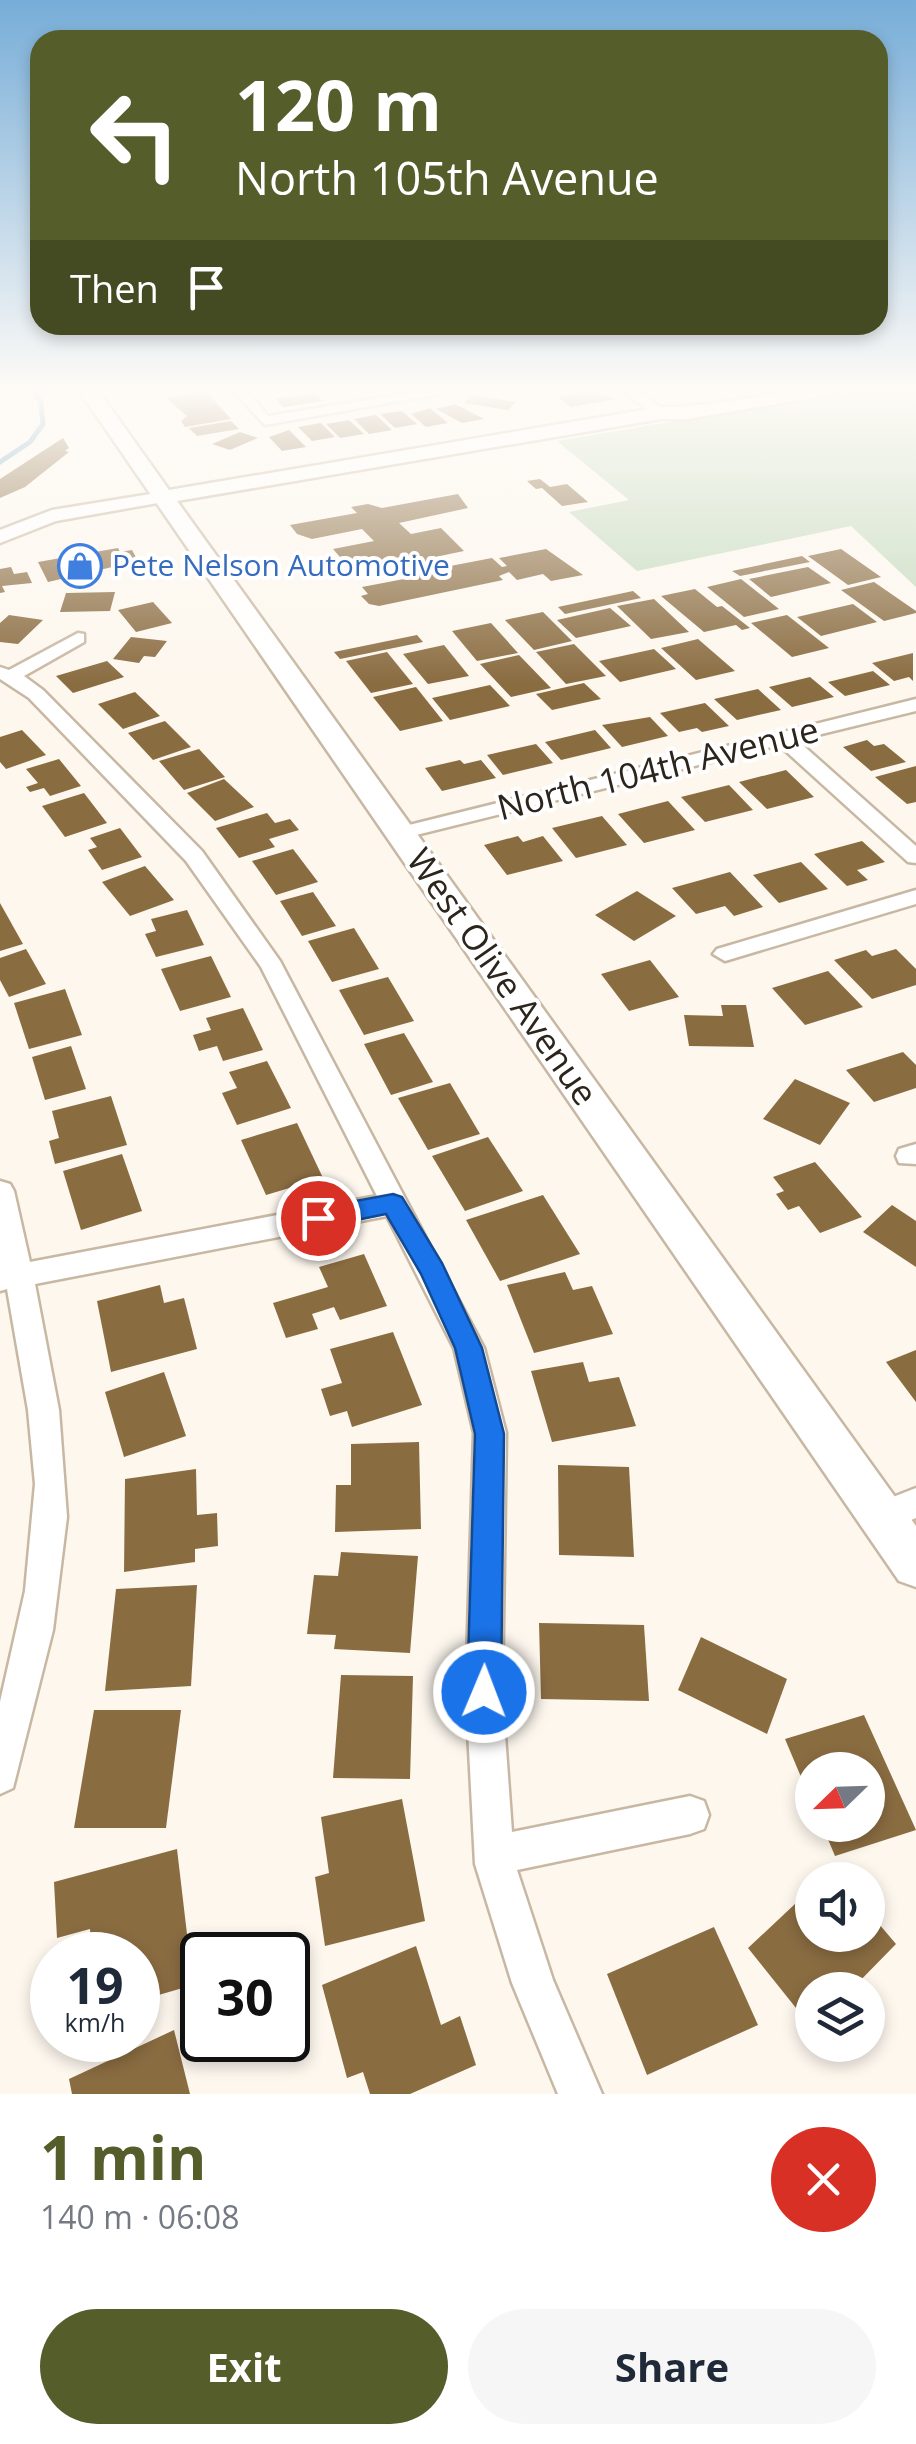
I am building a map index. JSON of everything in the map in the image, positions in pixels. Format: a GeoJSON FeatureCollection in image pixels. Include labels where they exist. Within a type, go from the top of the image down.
{"type":"FeatureCollection","features":[{"type":"Feature","properties":{"kind":"main road","name":"West Olive Avenue"},"geometry":{"type":"LineString","coordinates":[[156,487],[400,832],[899,1510],[916,1565]]}},
{"type":"Feature","properties":{"kind":"main road"},"geometry":{"type":"LineString","coordinates":[[163,497],[224,487]]}},
{"type":"Feature","properties":{"kind":"street"},"geometry":{"type":"LineString","coordinates":[[0,536],[52,516],[163,497]]}},
{"type":"Feature","properties":{"kind":"street"},"geometry":{"type":"LineString","coordinates":[[0,514],[52,516]]}},
{"type":"Feature","properties":{"kind":"street"},"geometry":{"type":"LineString","coordinates":[[78,638],[6,674],[36,694],[121,778],[205,872],[272,966],[393,1204],[432,1270],[468,1348],[490,1434],[484,1692],[494,1855],[533,1983],[580,2094]]}},
{"type":"Feature","properties":{"kind":"street","name":"North 104th Avenue"},"geometry":{"type":"LineString","coordinates":[[400,832],[916,705]]}},
{"type":"Feature","properties":{"kind":"street"},"geometry":{"type":"LineString","coordinates":[[783,738],[916,857]]}},
{"type":"Feature","properties":{"kind":"street"},"geometry":{"type":"LineString","coordinates":[[725,954],[916,897]]}},
{"type":"Feature","properties":{"kind":"street"},"geometry":{"type":"LineString","coordinates":[[0,1192],[9,1278],[44,1420],[51,1486],[48,1554],[0,1775]]}},
{"type":"Feature","properties":{"kind":"street"},"geometry":{"type":"LineString","coordinates":[[9,1278],[393,1204]]}},
{"type":"Feature","properties":{"kind":"street"},"geometry":{"type":"LineString","coordinates":[[494,1855],[690,1815]]}},
{"type":"Feature","properties":{"kind":"green space"},"geometry":{"type":"Polygon","coordinates":[[[613,487],[916,487],[916,587],[851,526],[637,571],[569,512],[629,500],[613,487]]]}},
{"type":"Feature","properties":{"kind":"building"},"geometry":{"type":"Polygon","coordinates":[[[0,487],[25,487],[25,487],[0,498],[0,487]]]}},
{"type":"Feature","properties":{"kind":"building"},"geometry":{"type":"Polygon","coordinates":[[[533,487],[570,487],[588,502],[562,506],[542,488],[533,487]]]}},
{"type":"Feature","properties":{"kind":"building"},"geometry":{"type":"Polygon","coordinates":[[[458,494],[468,508],[399,523],[411,534],[441,528],[464,551],[435,557],[445,567],[492,558],[502,567],[507,566],[499,558],[546,549],[583,575],[551,581],[543,574],[517,580],[509,572],[499,576],[503,580],[379,606],[369,604],[361,596],[368,594],[362,587],[404,579],[394,567],[404,565],[401,562],[353,572],[333,549],[374,541],[362,529],[312,539],[297,534],[290,525],[357,513],[351,507],[368,504],[382,508],[458,494]]]}},
{"type":"Feature","properties":{"kind":"building","name":"Pete Nelson Automotive"},"geometry":{"type":"Polygon","coordinates":[[[118,548],[120,552],[132,550],[138,561],[48,582],[38,562],[118,548]]]}},
{"type":"Feature","properties":{"kind":"building"},"geometry":{"type":"Polygon","coordinates":[[[841,549],[881,577],[848,585],[808,556],[841,549]]]}},
{"type":"Feature","properties":{"kind":"building"},"geometry":{"type":"Polygon","coordinates":[[[802,556],[810,562],[740,576],[732,571],[802,556]]]}},
{"type":"Feature","properties":{"kind":"building"},"geometry":{"type":"Polygon","coordinates":[[[11,567],[14,574],[27,572],[32,583],[2,586],[5,592],[0,593],[0,569],[11,567]]]}},
{"type":"Feature","properties":{"kind":"building"},"geometry":{"type":"Polygon","coordinates":[[[808,567],[831,583],[771,597],[749,579],[808,567]]]}},
{"type":"Feature","properties":{"kind":"building"},"geometry":{"type":"Polygon","coordinates":[[[741,579],[779,609],[744,617],[707,587],[741,579]]]}},
{"type":"Feature","properties":{"kind":"building"},"geometry":{"type":"Polygon","coordinates":[[[874,582],[916,613],[884,621],[841,590],[874,582]]]}},
{"type":"Feature","properties":{"kind":"building"},"geometry":{"type":"Polygon","coordinates":[[[695,589],[750,628],[742,630],[736,625],[704,632],[661,596],[695,589]]]}},
{"type":"Feature","properties":{"kind":"building"},"geometry":{"type":"Polygon","coordinates":[[[633,591],[641,598],[565,614],[558,607],[633,591]]]}},
{"type":"Feature","properties":{"kind":"building"},"geometry":{"type":"Polygon","coordinates":[[[115,592],[110,611],[60,612],[66,593],[115,592]]]}},
{"type":"Feature","properties":{"kind":"building"},"geometry":{"type":"Polygon","coordinates":[[[654,599],[689,632],[651,639],[617,606],[654,599]]]}},
{"type":"Feature","properties":{"kind":"building"},"geometry":{"type":"Polygon","coordinates":[[[153,602],[172,623],[136,632],[118,610],[153,602]]]}},
{"type":"Feature","properties":{"kind":"building"},"geometry":{"type":"Polygon","coordinates":[[[853,604],[877,622],[821,636],[797,617],[853,604]]]}},
{"type":"Feature","properties":{"kind":"building"},"geometry":{"type":"Polygon","coordinates":[[[610,608],[631,626],[576,638],[557,620],[610,608]]]}},
{"type":"Feature","properties":{"kind":"building"},"geometry":{"type":"Polygon","coordinates":[[[543,612],[572,641],[534,650],[505,620],[543,612]]]}},
{"type":"Feature","properties":{"kind":"building"},"geometry":{"type":"Polygon","coordinates":[[[9,615],[43,620],[18,644],[0,642],[0,623],[9,615]]]}},
{"type":"Feature","properties":{"kind":"building"},"geometry":{"type":"Polygon","coordinates":[[[787,615],[829,648],[792,657],[751,623],[787,615]]]}},
{"type":"Feature","properties":{"kind":"building"},"geometry":{"type":"Polygon","coordinates":[[[491,623],[518,653],[477,661],[452,631],[491,623]]]}},
{"type":"Feature","properties":{"kind":"building"},"geometry":{"type":"Polygon","coordinates":[[[417,635],[423,642],[340,659],[334,652],[417,635]]]}},
{"type":"Feature","properties":{"kind":"building"},"geometry":{"type":"Polygon","coordinates":[[[131,637],[167,641],[155,657],[144,656],[139,663],[113,659],[131,637]]]}},
{"type":"Feature","properties":{"kind":"building"},"geometry":{"type":"Polygon","coordinates":[[[698,639],[735,671],[696,680],[661,648],[698,639]]]}},
{"type":"Feature","properties":{"kind":"building"},"geometry":{"type":"Polygon","coordinates":[[[574,644],[606,676],[566,684],[536,652],[574,644]]]}},
{"type":"Feature","properties":{"kind":"building"},"geometry":{"type":"Polygon","coordinates":[[[444,645],[469,676],[428,684],[403,654],[444,645]]]}},
{"type":"Feature","properties":{"kind":"building"},"geometry":{"type":"Polygon","coordinates":[[[654,649],[676,669],[620,682],[599,661],[654,649]]]}},
{"type":"Feature","properties":{"kind":"building"},"geometry":{"type":"Polygon","coordinates":[[[387,652],[413,684],[371,693],[346,661],[387,652]]]}},
{"type":"Feature","properties":{"kind":"building"},"geometry":{"type":"Polygon","coordinates":[[[913,653],[913,681],[909,677],[894,681],[872,663],[913,653]]]}},
{"type":"Feature","properties":{"kind":"building"},"geometry":{"type":"Polygon","coordinates":[[[519,655],[551,688],[511,697],[480,664],[519,655]]]}},
{"type":"Feature","properties":{"kind":"building"},"geometry":{"type":"Polygon","coordinates":[[[107,661],[124,677],[73,693],[56,676],[107,661]]]}},
{"type":"Feature","properties":{"kind":"building"},"geometry":{"type":"Polygon","coordinates":[[[873,671],[890,685],[845,696],[828,682],[873,671]]]}},
{"type":"Feature","properties":{"kind":"building"},"geometry":{"type":"Polygon","coordinates":[[[810,677],[834,697],[792,707],[769,687],[810,677]]]}},
{"type":"Feature","properties":{"kind":"building"},"geometry":{"type":"Polygon","coordinates":[[[584,683],[601,699],[552,710],[536,694],[584,683]]]}},
{"type":"Feature","properties":{"kind":"building"},"geometry":{"type":"Polygon","coordinates":[[[490,685],[510,706],[450,720],[432,698],[490,685]]]}},
{"type":"Feature","properties":{"kind":"building"},"geometry":{"type":"Polygon","coordinates":[[[416,687],[443,721],[400,731],[373,697],[416,687]]]}},
{"type":"Feature","properties":{"kind":"building"},"geometry":{"type":"Polygon","coordinates":[[[758,689],[781,710],[737,720],[714,699],[758,689]]]}},
{"type":"Feature","properties":{"kind":"building"},"geometry":{"type":"Polygon","coordinates":[[[135,692],[160,716],[123,729],[98,704],[135,692]]]}},
{"type":"Feature","properties":{"kind":"building"},"geometry":{"type":"Polygon","coordinates":[[[705,703],[729,726],[679,732],[660,713],[705,703]]]}},
{"type":"Feature","properties":{"kind":"building"},"geometry":{"type":"Polygon","coordinates":[[[650,717],[668,736],[622,747],[602,725],[650,717]]]}},
{"type":"Feature","properties":{"kind":"building"},"geometry":{"type":"Polygon","coordinates":[[[165,721],[191,747],[153,760],[128,733],[165,721]]]}},
{"type":"Feature","properties":{"kind":"building"},"geometry":{"type":"Polygon","coordinates":[[[22,730],[46,755],[6,769],[0,762],[0,737],[22,730]]]}},
{"type":"Feature","properties":{"kind":"building"},"geometry":{"type":"Polygon","coordinates":[[[595,730],[611,748],[561,760],[545,742],[595,730]]]}},
{"type":"Feature","properties":{"kind":"building"},"geometry":{"type":"Polygon","coordinates":[[[867,740],[874,746],[884,744],[906,762],[871,771],[843,747],[867,740]]]}},
{"type":"Feature","properties":{"kind":"building"},"geometry":{"type":"Polygon","coordinates":[[[536,744],[553,763],[503,775],[487,755],[536,744]]]}},
{"type":"Feature","properties":{"kind":"building"},"geometry":{"type":"Polygon","coordinates":[[[199,749],[225,777],[184,790],[159,761],[199,749]]]}},
{"type":"Feature","properties":{"kind":"building"},"geometry":{"type":"Polygon","coordinates":[[[59,759],[81,786],[50,796],[44,788],[30,792],[26,787],[38,783],[26,769],[59,759]]]}},
{"type":"Feature","properties":{"kind":"building"},"geometry":{"type":"Polygon","coordinates":[[[460,760],[464,764],[481,760],[496,778],[442,791],[425,768],[460,760]]]}},
{"type":"Feature","properties":{"kind":"building"},"geometry":{"type":"Polygon","coordinates":[[[916,766],[916,802],[907,804],[875,777],[916,766]]]}},
{"type":"Feature","properties":{"kind":"building"},"geometry":{"type":"Polygon","coordinates":[[[786,770],[814,797],[767,809],[739,782],[786,770]]]}},
{"type":"Feature","properties":{"kind":"building"},"geometry":{"type":"Polygon","coordinates":[[[224,779],[254,807],[215,821],[187,793],[224,779]]]}},
{"type":"Feature","properties":{"kind":"building"},"geometry":{"type":"Polygon","coordinates":[[[729,785],[753,810],[705,822],[681,797],[729,785]]]}},
{"type":"Feature","properties":{"kind":"building"},"geometry":{"type":"Polygon","coordinates":[[[84,793],[107,823],[65,837],[42,806],[84,793]]]}},
{"type":"Feature","properties":{"kind":"building"},"geometry":{"type":"Polygon","coordinates":[[[668,801],[695,830],[644,843],[618,814],[668,801]]]}},
{"type":"Feature","properties":{"kind":"building"},"geometry":{"type":"Polygon","coordinates":[[[267,813],[275,823],[290,819],[299,830],[269,839],[275,847],[239,858],[216,828],[267,813]]]}},
{"type":"Feature","properties":{"kind":"building"},"geometry":{"type":"Polygon","coordinates":[[[602,816],[627,845],[576,858],[552,828],[602,816]]]}},
{"type":"Feature","properties":{"kind":"building"},"geometry":{"type":"Polygon","coordinates":[[[120,828],[142,857],[102,870],[88,850],[97,847],[90,838],[120,828]]]}},
{"type":"Feature","properties":{"kind":"building"},"geometry":{"type":"Polygon","coordinates":[[[518,836],[523,842],[543,836],[563,861],[507,875],[484,845],[518,836]]]}},
{"type":"Feature","properties":{"kind":"building"},"geometry":{"type":"Polygon","coordinates":[[[862,841],[885,862],[857,870],[868,880],[847,886],[814,854],[862,841]]]}},
{"type":"Feature","properties":{"kind":"building"},"geometry":{"type":"Polygon","coordinates":[[[293,849],[318,882],[276,895],[252,861],[293,849]]]}},
{"type":"Feature","properties":{"kind":"building"},"geometry":{"type":"Polygon","coordinates":[[[801,862],[828,889],[779,903],[753,875],[801,862]]]}},
{"type":"Feature","properties":{"kind":"building"},"geometry":{"type":"Polygon","coordinates":[[[145,866],[174,900],[130,916],[102,882],[145,866]]]}},
{"type":"Feature","properties":{"kind":"building"},"geometry":{"type":"Polygon","coordinates":[[[730,872],[763,907],[734,916],[725,906],[696,914],[672,888],[730,872]]]}},
{"type":"Feature","properties":{"kind":"building"},"geometry":{"type":"Polygon","coordinates":[[[637,891],[676,916],[634,941],[595,915],[637,891]]]}},
{"type":"Feature","properties":{"kind":"building"},"geometry":{"type":"Polygon","coordinates":[[[313,892],[336,926],[302,936],[280,901],[313,892]]]}},
{"type":"Feature","properties":{"kind":"building"},"geometry":{"type":"Polygon","coordinates":[[[0,903],[23,944],[0,951],[0,903]]]}},
{"type":"Feature","properties":{"kind":"building"},"geometry":{"type":"Polygon","coordinates":[[[187,910],[204,945],[156,957],[145,934],[156,931],[151,919],[187,910]]]}},
{"type":"Feature","properties":{"kind":"building"},"geometry":{"type":"Polygon","coordinates":[[[354,928],[379,969],[332,982],[308,941],[354,928]]]}},
{"type":"Feature","properties":{"kind":"building"},"geometry":{"type":"Polygon","coordinates":[[[26,949],[46,984],[9,997],[0,980],[0,958],[26,949]]]}},
{"type":"Feature","properties":{"kind":"building"},"geometry":{"type":"Polygon","coordinates":[[[896,949],[916,969],[916,985],[872,999],[834,960],[866,950],[872,956],[896,949]]]}},
{"type":"Feature","properties":{"kind":"building"},"geometry":{"type":"Polygon","coordinates":[[[211,956],[231,997],[180,1011],[161,969],[211,956]]]}},
{"type":"Feature","properties":{"kind":"building"},"geometry":{"type":"Polygon","coordinates":[[[650,960],[679,997],[629,1011],[601,974],[650,960]]]}},
{"type":"Feature","properties":{"kind":"building"},"geometry":{"type":"Polygon","coordinates":[[[828,971],[863,1007],[805,1025],[772,988],[828,971]]]}},
{"type":"Feature","properties":{"kind":"building"},"geometry":{"type":"Polygon","coordinates":[[[388,977],[414,1021],[364,1035],[339,990],[388,977]]]}},
{"type":"Feature","properties":{"kind":"building"},"geometry":{"type":"Polygon","coordinates":[[[65,989],[82,1035],[29,1049],[14,1003],[65,989]]]}},
{"type":"Feature","properties":{"kind":"building"},"geometry":{"type":"Polygon","coordinates":[[[721,1005],[746,1005],[754,1047],[689,1046],[684,1015],[723,1016],[721,1005]]]}},
{"type":"Feature","properties":{"kind":"building"},"geometry":{"type":"Polygon","coordinates":[[[243,1008],[263,1050],[223,1061],[217,1046],[199,1051],[193,1035],[211,1030],[206,1018],[243,1008]]]}},
{"type":"Feature","properties":{"kind":"building"},"geometry":{"type":"Polygon","coordinates":[[[404,1033],[433,1082],[391,1095],[364,1044],[404,1033]]]}},
{"type":"Feature","properties":{"kind":"building"},"geometry":{"type":"Polygon","coordinates":[[[71,1046],[86,1089],[45,1100],[32,1057],[71,1046]]]}},
{"type":"Feature","properties":{"kind":"building"},"geometry":{"type":"Polygon","coordinates":[[[903,1052],[916,1065],[916,1088],[874,1102],[846,1070],[903,1052]]]}},
{"type":"Feature","properties":{"kind":"building"},"geometry":{"type":"Polygon","coordinates":[[[267,1061],[291,1108],[237,1125],[222,1093],[237,1088],[229,1072],[267,1061]]]}},
{"type":"Feature","properties":{"kind":"building"},"geometry":{"type":"Polygon","coordinates":[[[795,1079],[850,1103],[820,1145],[763,1119],[795,1079]]]}},
{"type":"Feature","properties":{"kind":"building"},"geometry":{"type":"Polygon","coordinates":[[[450,1083],[480,1134],[428,1150],[398,1098],[450,1083]]]}},
{"type":"Feature","properties":{"kind":"building"},"geometry":{"type":"Polygon","coordinates":[[[111,1096],[127,1145],[55,1164],[49,1141],[59,1138],[52,1111],[111,1096]]]}},
{"type":"Feature","properties":{"kind":"building"},"geometry":{"type":"Polygon","coordinates":[[[297,1123],[323,1178],[266,1195],[241,1140],[297,1123]]]}},
{"type":"Feature","properties":{"kind":"building"},"geometry":{"type":"Polygon","coordinates":[[[488,1137],[523,1191],[465,1211],[432,1156],[488,1137]]]}},
{"type":"Feature","properties":{"kind":"building"},"geometry":{"type":"Polygon","coordinates":[[[122,1154],[142,1211],[81,1230],[63,1171],[122,1154]]]}},
{"type":"Feature","properties":{"kind":"building"},"geometry":{"type":"Polygon","coordinates":[[[815,1162],[862,1217],[820,1233],[799,1206],[788,1210],[776,1194],[784,1191],[773,1177],[815,1162]]]}},
{"type":"Feature","properties":{"kind":"building"},"geometry":{"type":"Polygon","coordinates":[[[543,1195],[580,1254],[500,1281],[466,1220],[543,1195]]]}},
{"type":"Feature","properties":{"kind":"building"},"geometry":{"type":"Polygon","coordinates":[[[892,1205],[916,1221],[916,1267],[863,1232],[892,1205]]]}},
{"type":"Feature","properties":{"kind":"building"},"geometry":{"type":"Polygon","coordinates":[[[364,1254],[387,1306],[340,1320],[334,1307],[312,1314],[318,1329],[286,1338],[273,1303],[328,1287],[319,1267],[364,1254]]]}},
{"type":"Feature","properties":{"kind":"building"},"geometry":{"type":"Polygon","coordinates":[[[565,1272],[573,1290],[592,1286],[613,1334],[534,1353],[507,1285],[565,1272]]]}},
{"type":"Feature","properties":{"kind":"building"},"geometry":{"type":"Polygon","coordinates":[[[160,1285],[164,1303],[184,1298],[197,1349],[111,1372],[97,1301],[160,1285]]]}},
{"type":"Feature","properties":{"kind":"building"},"geometry":{"type":"Polygon","coordinates":[[[393,1332],[422,1405],[352,1427],[347,1411],[330,1416],[321,1389],[342,1383],[330,1349],[393,1332]]]}},
{"type":"Feature","properties":{"kind":"building"},"geometry":{"type":"Polygon","coordinates":[[[916,1350],[916,1402],[886,1362],[916,1350]]]}},
{"type":"Feature","properties":{"kind":"building"},"geometry":{"type":"Polygon","coordinates":[[[583,1362],[589,1382],[619,1377],[636,1426],[552,1442],[531,1371],[583,1362]]]}},
{"type":"Feature","properties":{"kind":"building"},"geometry":{"type":"Polygon","coordinates":[[[164,1372],[186,1436],[124,1457],[105,1392],[164,1372]]]}},
{"type":"Feature","properties":{"kind":"building"},"geometry":{"type":"Polygon","coordinates":[[[419,1442],[421,1529],[335,1532],[336,1485],[351,1485],[351,1444],[419,1442]]]}},
{"type":"Feature","properties":{"kind":"building"},"geometry":{"type":"Polygon","coordinates":[[[558,1465],[629,1467],[634,1557],[559,1555],[558,1465]]]}},
{"type":"Feature","properties":{"kind":"building"},"geometry":{"type":"Polygon","coordinates":[[[196,1469],[197,1515],[217,1513],[218,1546],[195,1549],[195,1562],[124,1572],[125,1479],[196,1469]]]}},
{"type":"Feature","properties":{"kind":"building"},"geometry":{"type":"Polygon","coordinates":[[[341,1552],[418,1556],[410,1653],[334,1649],[336,1635],[307,1634],[314,1575],[338,1576],[341,1552]]]}},
{"type":"Feature","properties":{"kind":"building"},"geometry":{"type":"Polygon","coordinates":[[[197,1585],[191,1686],[105,1691],[116,1589],[197,1585]]]}},
{"type":"Feature","properties":{"kind":"building"},"geometry":{"type":"Polygon","coordinates":[[[539,1623],[644,1625],[649,1701],[541,1699],[539,1623]]]}},
{"type":"Feature","properties":{"kind":"building"},"geometry":{"type":"Polygon","coordinates":[[[701,1637],[787,1679],[767,1734],[678,1690],[701,1637]]]}},
{"type":"Feature","properties":{"kind":"building"},"geometry":{"type":"Polygon","coordinates":[[[341,1675],[413,1676],[410,1779],[333,1778],[341,1675]]]}},
{"type":"Feature","properties":{"kind":"building"},"geometry":{"type":"Polygon","coordinates":[[[94,1710],[181,1710],[166,1828],[74,1828],[94,1710]]]}},
{"type":"Feature","properties":{"kind":"building"},"geometry":{"type":"Polygon","coordinates":[[[864,1715],[881,1752],[795,1752],[795,1763],[785,1739],[864,1715]]]}},
{"type":"Feature","properties":{"kind":"building"},"geometry":{"type":"Polygon","coordinates":[[[885,1761],[916,1830],[885,1840],[885,1761]]]}},
{"type":"Feature","properties":{"kind":"building"},"geometry":{"type":"Polygon","coordinates":[[[402,1799],[425,1921],[325,1946],[315,1877],[329,1873],[321,1817],[402,1799]]]}},
{"type":"Feature","properties":{"kind":"building"},"geometry":{"type":"Polygon","coordinates":[[[829,1842],[879,1842],[835,1856],[829,1842]]]}},
{"type":"Feature","properties":{"kind":"building"},"geometry":{"type":"Polygon","coordinates":[[[177,1849],[187,1932],[180,1932],[180,1989],[160,1995],[160,1932],[57,1932],[54,1882],[177,1849]]]}},
{"type":"Feature","properties":{"kind":"building"},"geometry":{"type":"Polygon","coordinates":[[[795,1904],[795,1952],[885,1952],[885,1931],[896,1944],[869,1972],[795,1972],[795,2007],[748,1948],[795,1904]]]}},
{"type":"Feature","properties":{"kind":"building"},"geometry":{"type":"Polygon","coordinates":[[[714,1927],[758,2025],[647,2075],[607,1974],[714,1927]]]}},
{"type":"Feature","properties":{"kind":"building"},"geometry":{"type":"Polygon","coordinates":[[[416,1946],[441,2025],[460,2016],[476,2065],[410,2094],[370,2094],[363,2072],[347,2078],[322,1985],[416,1946]]]}},
{"type":"Feature","properties":{"kind":"building"},"geometry":{"type":"Polygon","coordinates":[[[174,2030],[190,2094],[72,2094],[69,2079],[105,2062],[160,2062],[160,2037],[174,2030]]]}},
{"type":"Feature","properties":{"kind":"place","name":"Pete Nelson Automotive"},"geometry":{"type":"Point","coordinates":[80,566]}},
{"type":"Feature","properties":{"kind":"route"},"geometry":{"type":"LineString","coordinates":[[318,1218],[393,1204],[432,1270],[468,1348],[490,1434],[484,1692]]}}]}
